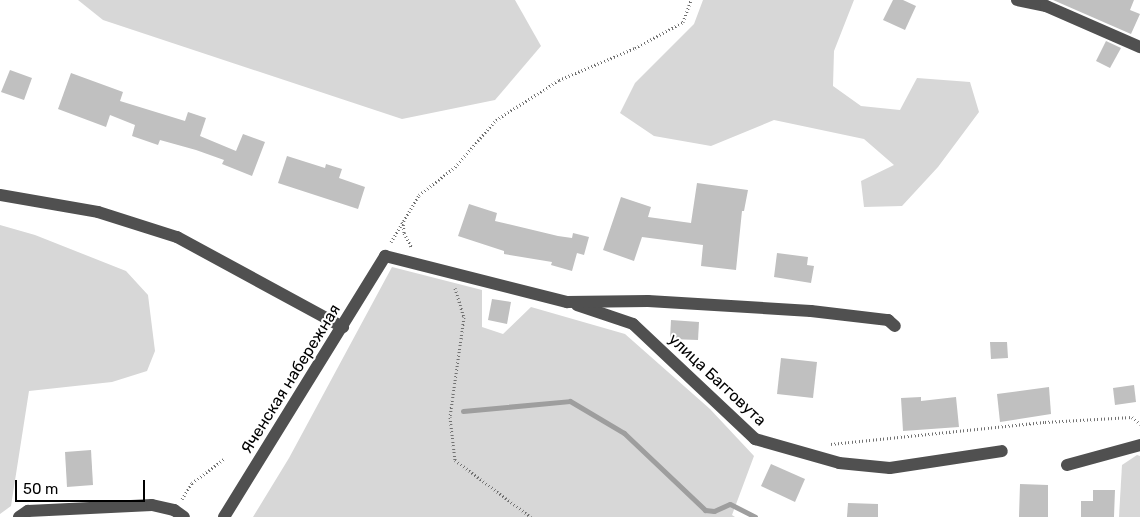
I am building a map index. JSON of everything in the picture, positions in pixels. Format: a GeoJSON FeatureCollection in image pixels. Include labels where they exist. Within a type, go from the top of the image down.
{"type":"FeatureCollection","features":[{"type":"Feature","properties":{"kind":"street"},"geometry":{"type":"LineString","coordinates":[[1017,0],[1046,6],[1140,47]]}},
{"type":"Feature","properties":{"kind":"street"},"geometry":{"type":"LineString","coordinates":[[0,194],[98,212],[177,237],[343,327]]}},
{"type":"Feature","properties":{"kind":"street"},"geometry":{"type":"LineString","coordinates":[[385,256],[567,302],[648,301],[811,311],[888,320],[895,326]]}},
{"type":"Feature","properties":{"kind":"street","name":"Яченская набережная"},"geometry":{"type":"LineString","coordinates":[[224,517],[343,327],[385,256]]}},
{"type":"Feature","properties":{"kind":"street","name":"улица Багговута"},"geometry":{"type":"LineString","coordinates":[[567,302],[633,324],[755,439],[799,453],[839,462],[890,468],[1002,451]]}},
{"type":"Feature","properties":{"kind":"street"},"geometry":{"type":"LineString","coordinates":[[1067,465],[1140,445]]}},
{"type":"Feature","properties":{"kind":"street"},"geometry":{"type":"LineString","coordinates":[[19,517],[28,511],[152,505],[179,513]]}},
{"type":"Feature","properties":{"kind":"path"},"geometry":{"type":"LineString","coordinates":[[385,256],[419,195],[455,167],[496,120],[559,80],[634,48],[683,22],[691,0]]}},
{"type":"Feature","properties":{"kind":"path"},"geometry":{"type":"LineString","coordinates":[[450,273],[464,318],[450,418],[455,460],[531,517]]}},
{"type":"Feature","properties":{"kind":"path"},"geometry":{"type":"LineString","coordinates":[[799,453],[820,445],[1045,422],[1132,417],[1140,424]]}},
{"type":"Feature","properties":{"kind":"path"},"geometry":{"type":"LineString","coordinates":[[179,513],[192,484],[224,459]]}},
{"type":"Feature","properties":{"kind":"shaded area"},"geometry":{"type":"Polygon","coordinates":[[[78,0],[515,0],[541,46],[495,100],[402,119],[103,20],[78,0]]]}},
{"type":"Feature","properties":{"kind":"shaded area"},"geometry":{"type":"Polygon","coordinates":[[[703,0],[854,0],[834,51],[833,86],[861,106],[900,110],[917,78],[970,82],[979,112],[938,167],[902,206],[864,207],[861,181],[894,165],[864,139],[774,120],[711,146],[654,136],[620,113],[635,83],[694,24],[703,0]]]}},
{"type":"Feature","properties":{"kind":"shaded area"},"geometry":{"type":"Polygon","coordinates":[[[0,225],[35,235],[126,271],[148,295],[155,351],[147,371],[112,382],[29,391],[11,506],[0,514],[0,225]]]}},
{"type":"Feature","properties":{"kind":"shaded area"},"geometry":{"type":"Polygon","coordinates":[[[392,267],[482,290],[482,327],[503,334],[531,307],[625,334],[710,409],[754,456],[732,515],[735,517],[253,517],[289,458],[392,267]]]}},
{"type":"Feature","properties":{"kind":"shaded area"},"geometry":{"type":"Polygon","coordinates":[[[1137,455],[1140,456],[1140,517],[1119,517],[1122,465],[1137,455]]]}},
{"type":"Feature","properties":{"kind":"building"},"geometry":{"type":"Polygon","coordinates":[[[893,0],[903,0],[916,6],[905,30],[883,20],[893,0]]]}},
{"type":"Feature","properties":{"kind":"building"},"geometry":{"type":"Polygon","coordinates":[[[1053,0],[1134,0],[1130,10],[1140,14],[1131,34],[1053,0]]]}},
{"type":"Feature","properties":{"kind":"building"},"geometry":{"type":"Polygon","coordinates":[[[1106,41],[1121,48],[1110,68],[1096,61],[1106,41]]]}},
{"type":"Feature","properties":{"kind":"building"},"geometry":{"type":"Polygon","coordinates":[[[10,70],[32,78],[24,100],[1,92],[10,70]]]}},
{"type":"Feature","properties":{"kind":"building"},"geometry":{"type":"Polygon","coordinates":[[[71,73],[123,92],[120,101],[185,121],[188,112],[206,118],[200,136],[236,151],[243,134],[265,142],[252,176],[222,164],[224,160],[196,150],[160,140],[158,145],[132,136],[135,125],[110,115],[106,127],[58,109],[71,73]]]}},
{"type":"Feature","properties":{"kind":"building"},"geometry":{"type":"Polygon","coordinates":[[[287,156],[325,168],[326,164],[342,169],[339,178],[365,187],[358,209],[278,183],[287,156]]]}},
{"type":"Feature","properties":{"kind":"building"},"geometry":{"type":"Polygon","coordinates":[[[697,183],[748,190],[744,211],[742,211],[736,270],[701,266],[703,245],[642,237],[634,261],[603,250],[621,197],[651,207],[648,217],[691,223],[697,183]]]}},
{"type":"Feature","properties":{"kind":"building"},"geometry":{"type":"Polygon","coordinates":[[[469,204],[497,213],[495,221],[558,236],[572,238],[573,233],[589,237],[584,255],[577,253],[572,271],[551,265],[552,262],[504,254],[504,251],[458,236],[469,204]]]}},
{"type":"Feature","properties":{"kind":"building"},"geometry":{"type":"Polygon","coordinates":[[[777,253],[808,257],[807,265],[814,266],[811,283],[774,277],[777,253]]]}},
{"type":"Feature","properties":{"kind":"building"},"geometry":{"type":"Polygon","coordinates":[[[492,299],[511,302],[507,324],[488,320],[492,299]]]}},
{"type":"Feature","properties":{"kind":"building"},"geometry":{"type":"Polygon","coordinates":[[[671,320],[699,322],[698,340],[670,339],[671,320]]]}},
{"type":"Feature","properties":{"kind":"building"},"geometry":{"type":"Polygon","coordinates":[[[990,342],[1007,342],[1008,358],[991,359],[990,342]]]}},
{"type":"Feature","properties":{"kind":"building"},"geometry":{"type":"Polygon","coordinates":[[[781,358],[817,362],[813,398],[777,394],[781,358]]]}},
{"type":"Feature","properties":{"kind":"building"},"geometry":{"type":"Polygon","coordinates":[[[1134,385],[1136,402],[1115,405],[1113,388],[1134,385]]]}},
{"type":"Feature","properties":{"kind":"building"},"geometry":{"type":"Polygon","coordinates":[[[1049,387],[1051,414],[1000,422],[997,394],[1049,387]]]}},
{"type":"Feature","properties":{"kind":"building"},"geometry":{"type":"Polygon","coordinates":[[[921,397],[921,401],[956,397],[959,427],[903,431],[901,398],[921,397]]]}},
{"type":"Feature","properties":{"kind":"building"},"geometry":{"type":"Polygon","coordinates":[[[91,450],[93,485],[67,487],[65,452],[91,450]]]}},
{"type":"Feature","properties":{"kind":"building"},"geometry":{"type":"Polygon","coordinates":[[[771,464],[805,479],[795,502],[761,486],[771,464]]]}},
{"type":"Feature","properties":{"kind":"building"},"geometry":{"type":"Polygon","coordinates":[[[1020,484],[1048,485],[1048,517],[1019,517],[1020,484]]]}},
{"type":"Feature","properties":{"kind":"building"},"geometry":{"type":"Polygon","coordinates":[[[1093,490],[1115,490],[1114,517],[1081,517],[1081,501],[1093,501],[1093,490]]]}},
{"type":"Feature","properties":{"kind":"building"},"geometry":{"type":"Polygon","coordinates":[[[848,503],[878,504],[878,517],[847,517],[848,503]]]}},
{"type":"Feature","properties":{"kind":"waterway"},"geometry":{"type":"LineString","coordinates":[[463,411],[570,401],[624,433],[705,510],[714,511],[730,504],[755,517]]}}]}
